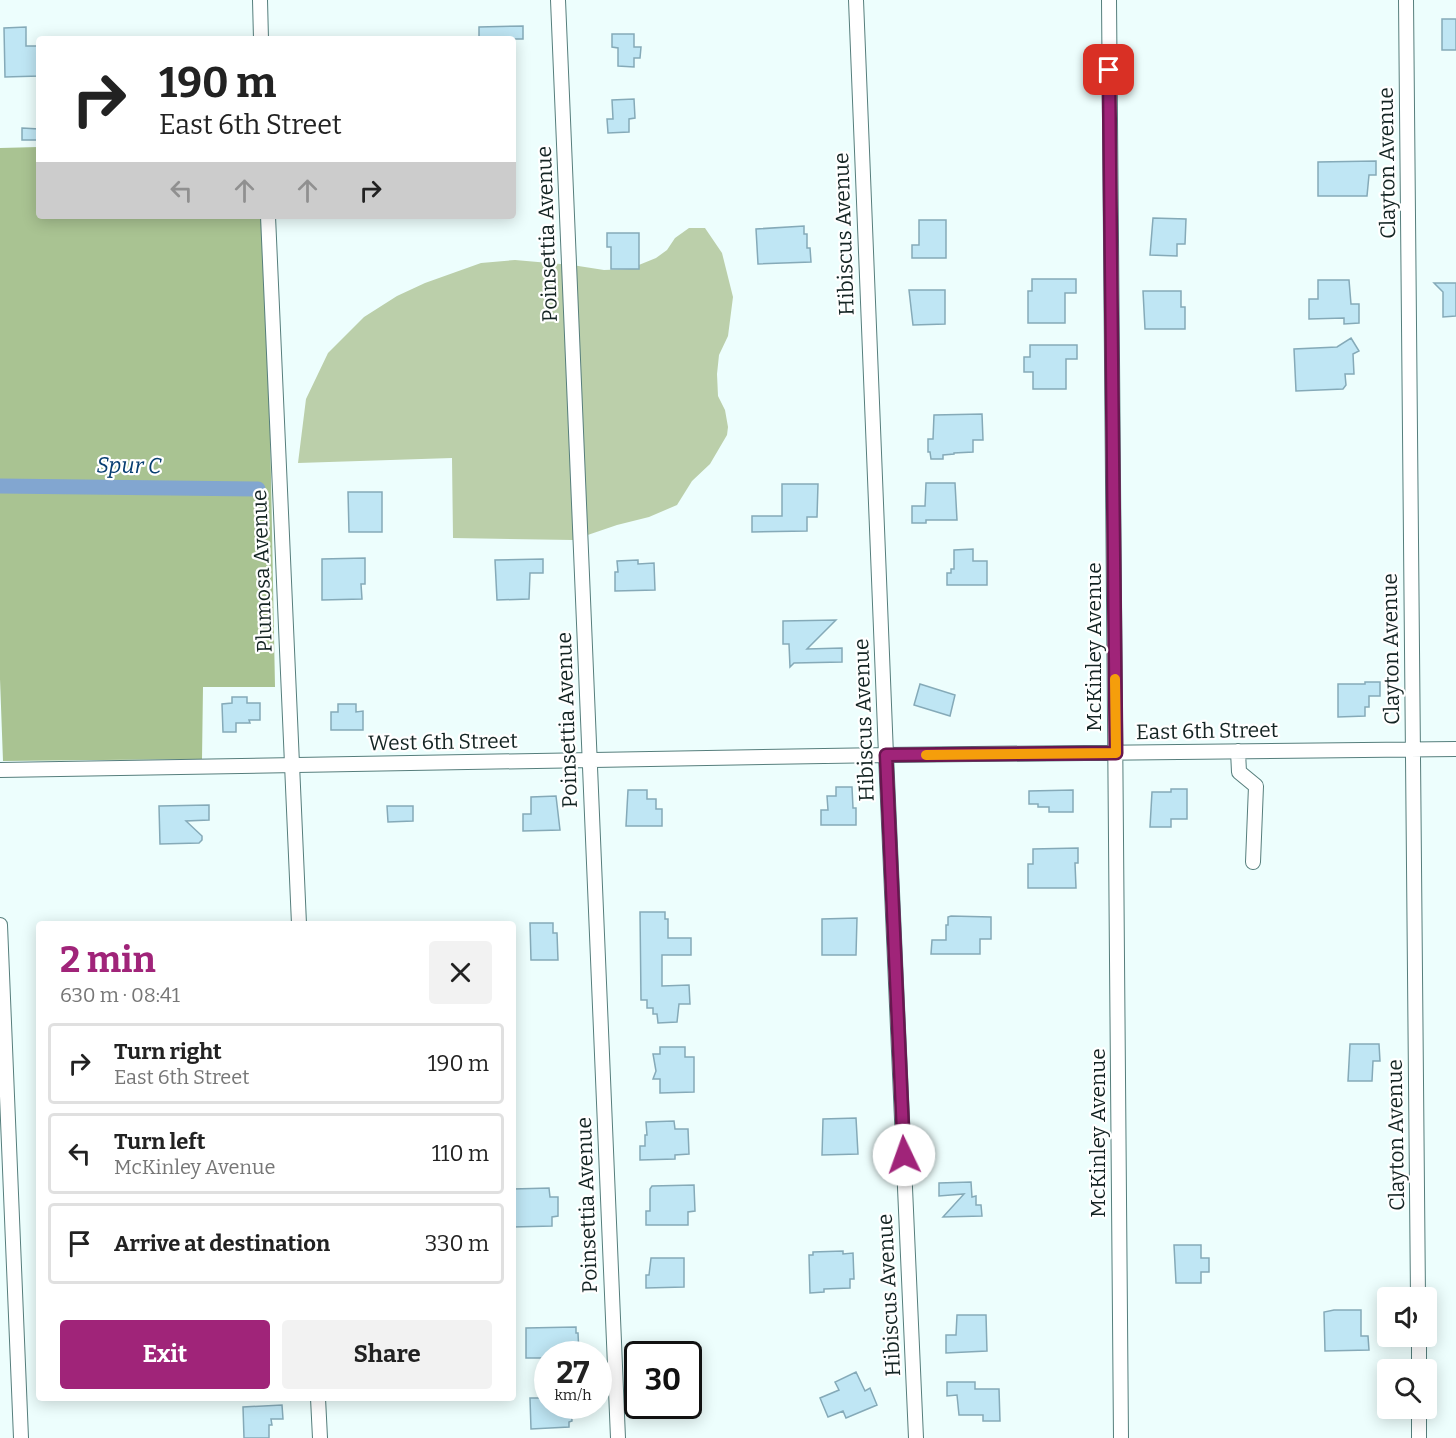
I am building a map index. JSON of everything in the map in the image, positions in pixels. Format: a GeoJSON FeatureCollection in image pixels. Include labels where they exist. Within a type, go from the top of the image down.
{"type":"FeatureCollection","features":[{"type":"Feature","properties":{"kind":"street"},"geometry":{"type":"LineString","coordinates":[[260,0],[261,36]]}},
{"type":"Feature","properties":{"kind":"street","name":"Poinsettia Avenue"},"geometry":{"type":"LineString","coordinates":[[558,0],[618,1438]]}},
{"type":"Feature","properties":{"kind":"street","name":"Hibiscus Avenue"},"geometry":{"type":"LineString","coordinates":[[856,0],[916,1438]]}},
{"type":"Feature","properties":{"kind":"street","name":"McKinley Avenue"},"geometry":{"type":"LineString","coordinates":[[1109,0],[1121,1438]]}},
{"type":"Feature","properties":{"kind":"street","name":"Clayton Avenue"},"geometry":{"type":"LineString","coordinates":[[1406,0],[1418,1287]]}},
{"type":"Feature","properties":{"kind":"street","name":"Plumosa Avenue"},"geometry":{"type":"LineString","coordinates":[[268,219],[299,921]]}},
{"type":"Feature","properties":{"kind":"street","name":"East 6th Street"},"geometry":{"type":"LineString","coordinates":[[886,755],[1456,749]]}},
{"type":"Feature","properties":{"kind":"street"},"geometry":{"type":"LineString","coordinates":[[1238,751],[1239,772],[1256,786],[1253,862]]}},
{"type":"Feature","properties":{"kind":"street","name":"West 6th Street"},"geometry":{"type":"LineString","coordinates":[[0,770],[886,755]]}},
{"type":"Feature","properties":{"kind":"street"},"geometry":{"type":"LineString","coordinates":[[0,925],[21,1438]]}},
{"type":"Feature","properties":{"kind":"street"},"geometry":{"type":"LineString","coordinates":[[318,1401],[320,1438]]}},
{"type":"Feature","properties":{"kind":"street"},"geometry":{"type":"LineString","coordinates":[[1419,1419],[1419,1438]]}},
{"type":"Feature","properties":{"kind":"green space"},"geometry":{"type":"Polygon","coordinates":[[[36,147],[36,219],[266,219],[275,687],[203,687],[202,759],[3,761],[0,679],[0,148],[36,147]]]}},
{"type":"Feature","properties":{"kind":"green space"},"geometry":{"type":"Polygon","coordinates":[[[689,228],[705,228],[722,253],[733,297],[728,336],[719,355],[717,374],[718,396],[725,410],[728,427],[727,435],[710,464],[692,481],[677,505],[649,517],[573,540],[453,538],[452,458],[298,463],[306,399],[328,353],[364,317],[397,296],[425,283],[481,263],[515,260],[604,270],[629,269],[656,258],[667,250],[675,238],[689,228]]]}},
{"type":"Feature","properties":{"kind":"building"},"geometry":{"type":"Polygon","coordinates":[[[1442,19],[1456,19],[1456,50],[1442,50],[1442,19]]]}},
{"type":"Feature","properties":{"kind":"building"},"geometry":{"type":"Polygon","coordinates":[[[523,26],[523,39],[516,39],[516,36],[479,36],[479,27],[523,26]]]}},
{"type":"Feature","properties":{"kind":"building"},"geometry":{"type":"Polygon","coordinates":[[[26,27],[26,46],[36,46],[36,76],[5,77],[4,28],[26,27]]]}},
{"type":"Feature","properties":{"kind":"building"},"geometry":{"type":"Polygon","coordinates":[[[612,34],[634,34],[634,47],[641,47],[640,58],[634,58],[634,67],[618,66],[618,48],[612,47],[612,34]]]}},
{"type":"Feature","properties":{"kind":"building"},"geometry":{"type":"Polygon","coordinates":[[[634,99],[635,118],[629,119],[629,132],[608,133],[607,119],[613,119],[612,100],[634,99]]]}},
{"type":"Feature","properties":{"kind":"building"},"geometry":{"type":"Polygon","coordinates":[[[22,128],[36,129],[36,140],[22,140],[22,128]]]}},
{"type":"Feature","properties":{"kind":"building"},"geometry":{"type":"Polygon","coordinates":[[[1376,161],[1376,175],[1369,175],[1367,196],[1318,196],[1318,162],[1376,161]]]}},
{"type":"Feature","properties":{"kind":"building"},"geometry":{"type":"Polygon","coordinates":[[[1153,218],[1186,219],[1185,244],[1177,244],[1177,256],[1150,255],[1153,218]]]}},
{"type":"Feature","properties":{"kind":"building"},"geometry":{"type":"Polygon","coordinates":[[[919,220],[946,220],[946,258],[912,258],[912,245],[919,245],[919,220]]]}},
{"type":"Feature","properties":{"kind":"building"},"geometry":{"type":"Polygon","coordinates":[[[804,226],[811,262],[758,264],[756,229],[804,226]]]}},
{"type":"Feature","properties":{"kind":"building"},"geometry":{"type":"Polygon","coordinates":[[[607,233],[639,233],[639,269],[611,269],[611,247],[607,247],[607,233]]]}},
{"type":"Feature","properties":{"kind":"building"},"geometry":{"type":"Polygon","coordinates":[[[1032,279],[1076,279],[1076,293],[1065,293],[1065,323],[1028,323],[1028,291],[1032,291],[1032,279]]]}},
{"type":"Feature","properties":{"kind":"building"},"geometry":{"type":"Polygon","coordinates":[[[1318,280],[1349,280],[1351,304],[1359,304],[1359,323],[1344,324],[1344,318],[1309,319],[1309,299],[1318,299],[1318,280]]]}},
{"type":"Feature","properties":{"kind":"building"},"geometry":{"type":"Polygon","coordinates":[[[1434,283],[1456,283],[1456,316],[1443,317],[1443,292],[1434,283]]]}},
{"type":"Feature","properties":{"kind":"building"},"geometry":{"type":"Polygon","coordinates":[[[909,290],[945,290],[945,324],[913,325],[909,290]]]}},
{"type":"Feature","properties":{"kind":"building"},"geometry":{"type":"Polygon","coordinates":[[[1143,291],[1181,291],[1181,307],[1185,307],[1185,329],[1145,329],[1143,291]]]}},
{"type":"Feature","properties":{"kind":"building"},"geometry":{"type":"Polygon","coordinates":[[[1351,338],[1359,351],[1353,354],[1354,374],[1345,374],[1346,385],[1343,389],[1296,391],[1294,349],[1337,347],[1351,338]]]}},
{"type":"Feature","properties":{"kind":"building"},"geometry":{"type":"Polygon","coordinates":[[[1030,345],[1077,345],[1077,359],[1066,359],[1066,389],[1033,389],[1033,372],[1024,372],[1024,357],[1030,357],[1030,345]]]}},
{"type":"Feature","properties":{"kind":"building"},"geometry":{"type":"Polygon","coordinates":[[[982,414],[983,440],[973,440],[973,452],[954,453],[943,455],[943,459],[931,459],[930,452],[928,452],[928,439],[933,439],[934,415],[982,414]]]}},
{"type":"Feature","properties":{"kind":"building"},"geometry":{"type":"Polygon","coordinates":[[[926,483],[955,483],[957,520],[926,520],[926,523],[912,523],[912,506],[925,506],[926,483]]]}},
{"type":"Feature","properties":{"kind":"building"},"geometry":{"type":"Polygon","coordinates":[[[782,484],[818,484],[817,517],[807,517],[807,531],[752,532],[752,516],[782,516],[782,484]]]}},
{"type":"Feature","properties":{"kind":"building"},"geometry":{"type":"Polygon","coordinates":[[[348,492],[382,492],[382,532],[349,532],[348,492]]]}},
{"type":"Feature","properties":{"kind":"building"},"geometry":{"type":"Polygon","coordinates":[[[973,549],[973,561],[987,561],[987,585],[947,585],[947,573],[951,573],[951,569],[954,569],[954,550],[973,549]]]}},
{"type":"Feature","properties":{"kind":"building"},"geometry":{"type":"Polygon","coordinates":[[[365,558],[365,584],[361,584],[362,599],[322,600],[322,559],[365,558]]]}},
{"type":"Feature","properties":{"kind":"building"},"geometry":{"type":"Polygon","coordinates":[[[543,559],[543,573],[530,573],[529,599],[497,600],[495,560],[543,559]]]}},
{"type":"Feature","properties":{"kind":"building"},"geometry":{"type":"Polygon","coordinates":[[[638,560],[638,564],[654,563],[655,590],[615,591],[617,561],[638,560]]]}},
{"type":"Feature","properties":{"kind":"building"},"geometry":{"type":"Polygon","coordinates":[[[836,620],[807,649],[842,648],[842,662],[794,663],[790,667],[789,644],[783,644],[783,621],[836,620]]]}},
{"type":"Feature","properties":{"kind":"building"},"geometry":{"type":"Polygon","coordinates":[[[1365,682],[1380,682],[1380,696],[1369,696],[1369,707],[1365,707],[1365,716],[1338,717],[1338,684],[1365,684],[1365,682]]]}},
{"type":"Feature","properties":{"kind":"building"},"geometry":{"type":"Polygon","coordinates":[[[920,684],[955,695],[950,716],[914,705],[920,684]]]}},
{"type":"Feature","properties":{"kind":"building"},"geometry":{"type":"Polygon","coordinates":[[[232,697],[247,697],[247,703],[260,703],[260,720],[236,723],[236,732],[223,732],[222,704],[232,703],[232,697]]]}},
{"type":"Feature","properties":{"kind":"building"},"geometry":{"type":"Polygon","coordinates":[[[338,704],[356,704],[356,712],[363,711],[363,730],[331,730],[331,712],[338,712],[338,704]]]}},
{"type":"Feature","properties":{"kind":"building"},"geometry":{"type":"Polygon","coordinates":[[[836,787],[852,787],[856,825],[821,825],[821,810],[828,810],[827,796],[836,796],[836,787]]]}},
{"type":"Feature","properties":{"kind":"building"},"geometry":{"type":"Polygon","coordinates":[[[1171,789],[1187,789],[1187,819],[1171,819],[1171,827],[1150,827],[1152,792],[1171,792],[1171,789]]]}},
{"type":"Feature","properties":{"kind":"building"},"geometry":{"type":"Polygon","coordinates":[[[628,790],[647,790],[647,799],[656,799],[656,809],[662,809],[662,826],[626,826],[628,790]]]}},
{"type":"Feature","properties":{"kind":"building"},"geometry":{"type":"Polygon","coordinates":[[[1073,790],[1073,812],[1049,812],[1049,807],[1029,804],[1029,791],[1073,790]]]}},
{"type":"Feature","properties":{"kind":"building"},"geometry":{"type":"Polygon","coordinates":[[[556,796],[560,830],[523,831],[523,814],[531,814],[531,797],[556,796]]]}},
{"type":"Feature","properties":{"kind":"building"},"geometry":{"type":"Polygon","coordinates":[[[209,805],[209,820],[186,821],[202,836],[199,843],[160,844],[159,806],[209,805]]]}},
{"type":"Feature","properties":{"kind":"building"},"geometry":{"type":"Polygon","coordinates":[[[387,806],[413,806],[413,821],[388,822],[387,806]]]}},
{"type":"Feature","properties":{"kind":"building"},"geometry":{"type":"Polygon","coordinates":[[[1078,848],[1078,863],[1075,863],[1076,888],[1028,888],[1028,864],[1033,864],[1033,849],[1078,848]]]}},
{"type":"Feature","properties":{"kind":"building"},"geometry":{"type":"Polygon","coordinates":[[[640,912],[665,912],[665,919],[668,919],[668,938],[691,938],[691,955],[662,955],[662,986],[689,985],[690,1004],[679,1004],[677,1022],[658,1023],[657,1014],[653,1014],[653,1008],[647,1008],[647,1000],[641,1000],[640,912]]]}},
{"type":"Feature","properties":{"kind":"building"},"geometry":{"type":"Polygon","coordinates":[[[948,917],[991,917],[991,939],[980,939],[980,954],[931,954],[932,940],[946,940],[946,925],[948,925],[948,917]]]}},
{"type":"Feature","properties":{"kind":"building"},"geometry":{"type":"Polygon","coordinates":[[[857,918],[856,955],[822,955],[822,919],[857,918]]]}},
{"type":"Feature","properties":{"kind":"building"},"geometry":{"type":"Polygon","coordinates":[[[530,923],[553,923],[553,933],[557,933],[558,960],[531,960],[530,923]]]}},
{"type":"Feature","properties":{"kind":"building"},"geometry":{"type":"Polygon","coordinates":[[[1350,1044],[1379,1044],[1380,1061],[1373,1061],[1372,1081],[1348,1081],[1350,1044]]]}},
{"type":"Feature","properties":{"kind":"building"},"geometry":{"type":"Polygon","coordinates":[[[660,1047],[685,1047],[685,1057],[694,1057],[694,1092],[660,1093],[660,1079],[653,1079],[656,1071],[653,1054],[660,1054],[660,1047]]]}},
{"type":"Feature","properties":{"kind":"building"},"geometry":{"type":"Polygon","coordinates":[[[856,1118],[858,1154],[822,1155],[823,1119],[856,1118]]]}},
{"type":"Feature","properties":{"kind":"building"},"geometry":{"type":"Polygon","coordinates":[[[674,1121],[675,1129],[688,1129],[689,1154],[675,1155],[675,1159],[640,1160],[640,1146],[645,1146],[645,1135],[647,1135],[646,1122],[674,1121]]]}},
{"type":"Feature","properties":{"kind":"building"},"geometry":{"type":"Polygon","coordinates":[[[971,1182],[972,1197],[976,1196],[976,1205],[981,1205],[982,1216],[943,1217],[964,1194],[939,1196],[939,1183],[971,1182]]]}},
{"type":"Feature","properties":{"kind":"building"},"geometry":{"type":"Polygon","coordinates":[[[694,1185],[695,1211],[688,1212],[688,1225],[646,1225],[646,1211],[650,1211],[652,1186],[694,1185]]]}},
{"type":"Feature","properties":{"kind":"building"},"geometry":{"type":"Polygon","coordinates":[[[549,1188],[550,1197],[558,1197],[558,1216],[552,1217],[552,1226],[516,1227],[516,1189],[549,1188]]]}},
{"type":"Feature","properties":{"kind":"building"},"geometry":{"type":"Polygon","coordinates":[[[1174,1245],[1201,1245],[1201,1258],[1209,1258],[1209,1272],[1201,1272],[1201,1283],[1176,1283],[1174,1245]]]}},
{"type":"Feature","properties":{"kind":"building"},"geometry":{"type":"Polygon","coordinates":[[[843,1251],[843,1254],[853,1253],[854,1279],[850,1279],[850,1288],[824,1289],[824,1292],[810,1293],[809,1255],[813,1255],[813,1252],[843,1251]]]}},
{"type":"Feature","properties":{"kind":"building"},"geometry":{"type":"Polygon","coordinates":[[[651,1258],[684,1258],[684,1287],[646,1288],[646,1275],[649,1275],[651,1258]]]}},
{"type":"Feature","properties":{"kind":"building"},"geometry":{"type":"Polygon","coordinates":[[[1361,1310],[1361,1336],[1368,1336],[1369,1350],[1325,1351],[1324,1312],[1361,1310]]]}},
{"type":"Feature","properties":{"kind":"building"},"geometry":{"type":"Polygon","coordinates":[[[957,1315],[986,1315],[987,1351],[946,1353],[946,1335],[956,1335],[957,1315]]]}},
{"type":"Feature","properties":{"kind":"building"},"geometry":{"type":"Polygon","coordinates":[[[576,1327],[578,1341],[534,1341],[534,1358],[526,1358],[526,1328],[576,1327]]]}},
{"type":"Feature","properties":{"kind":"building"},"geometry":{"type":"Polygon","coordinates":[[[856,1372],[865,1391],[870,1388],[877,1405],[846,1418],[843,1411],[828,1417],[820,1398],[839,1390],[835,1382],[856,1372]]]}},
{"type":"Feature","properties":{"kind":"building"},"geometry":{"type":"Polygon","coordinates":[[[947,1382],[975,1382],[975,1389],[999,1389],[1000,1421],[983,1421],[983,1415],[959,1415],[957,1395],[947,1396],[947,1382]]]}},
{"type":"Feature","properties":{"kind":"building"},"geometry":{"type":"Polygon","coordinates":[[[530,1398],[534,1398],[534,1419],[572,1419],[569,1427],[531,1429],[530,1398]]]}},
{"type":"Feature","properties":{"kind":"building"},"geometry":{"type":"Polygon","coordinates":[[[282,1405],[283,1419],[271,1419],[269,1438],[244,1438],[243,1407],[282,1405]]]}},
{"type":"Feature","properties":{"kind":"waterway","name":"Spur C"},"geometry":{"type":"LineString","coordinates":[[0,486],[258,489]]}},
{"type":"Feature","properties":{"kind":"slow traffic"},"geometry":{"type":"LineString","coordinates":[[926,755],[1116,753],[1115,679]]}},
{"type":"Feature","properties":{"kind":"route"},"geometry":{"type":"LineString","coordinates":[[904,1155],[886,755],[1116,753],[1109,70]]}}]}
